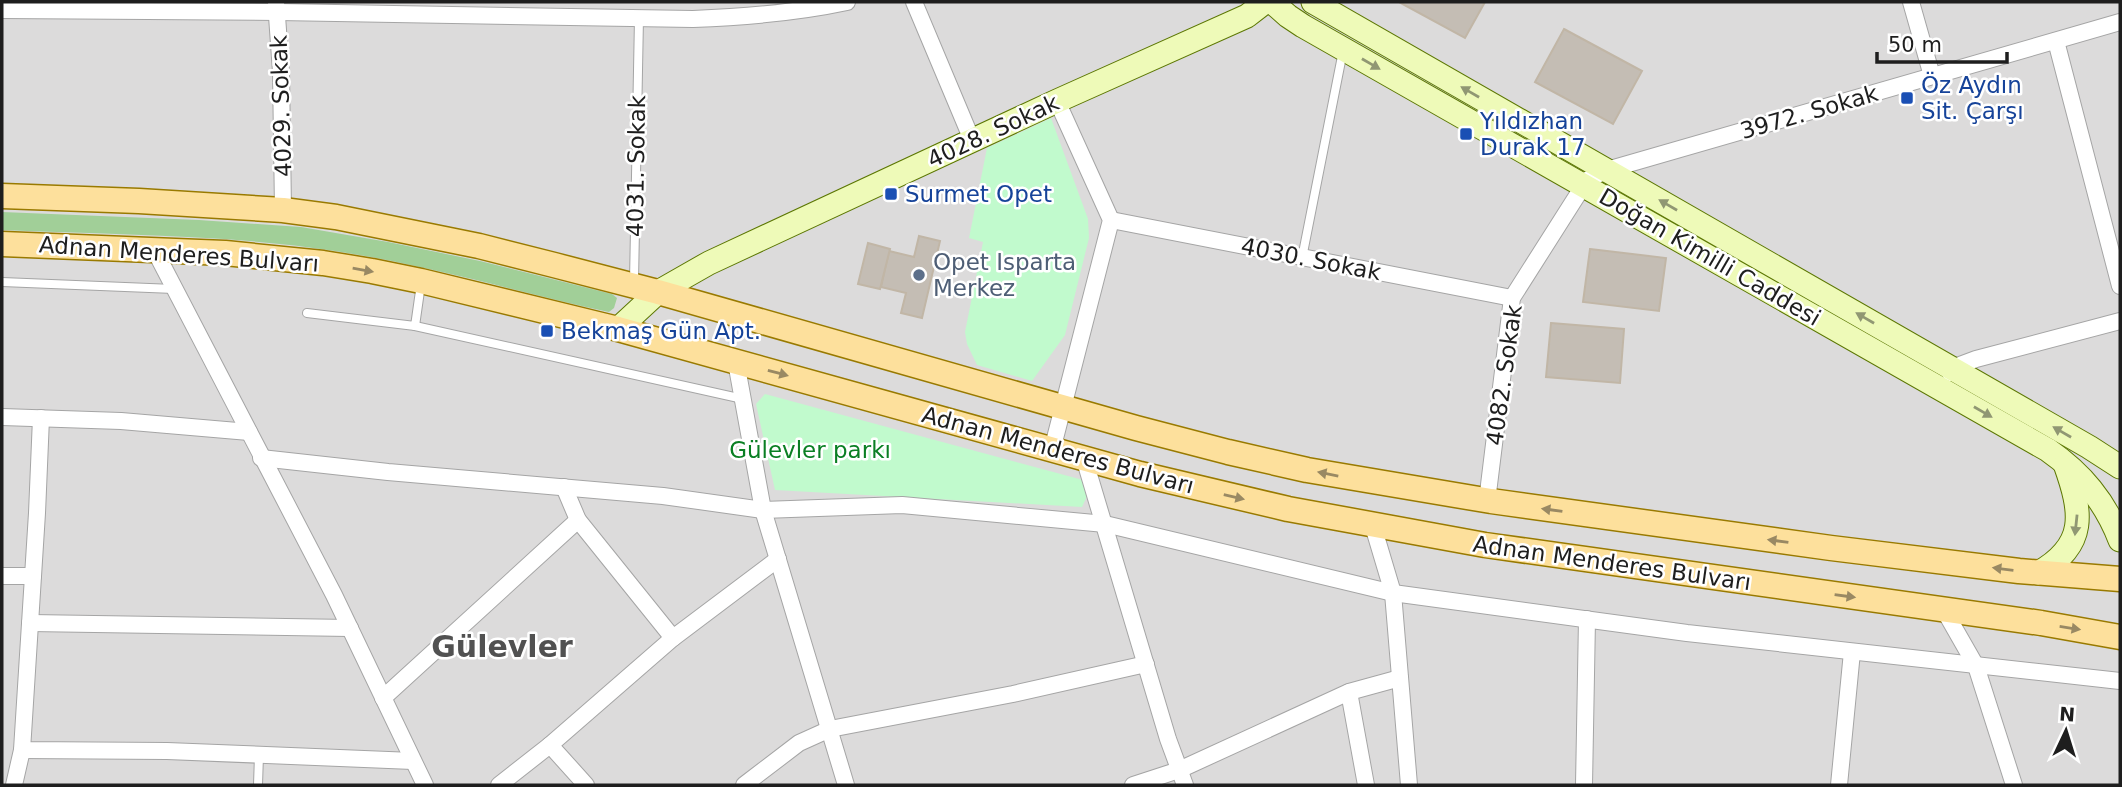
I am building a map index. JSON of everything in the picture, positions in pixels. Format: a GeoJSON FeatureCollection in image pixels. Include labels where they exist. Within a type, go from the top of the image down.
{"type":"FeatureCollection","features":[{"type":"Feature","properties":{"kind":"main road","name":"4028. Sokak"},"geometry":{"type":"LineString","coordinates":[[635,303],[709,263],[1056,101],[1247,16],[1265,2]]}},
{"type":"Feature","properties":{"kind":"main road","name":"Doğan Kimilli Caddesi"},"geometry":{"type":"LineString","coordinates":[[1272,2],[1288,16],[1344,49],[1937,385],[2064,461],[2084,478],[2099,497],[2120,540]]}},
{"type":"Feature","properties":{"kind":"main road","name":"Doğan Kimilli Caddesi"},"geometry":{"type":"LineString","coordinates":[[1313,2],[2120,467]]}},
{"type":"Feature","properties":{"kind":"main road","name":"Adnan Menderes Bulvarı"},"geometry":{"type":"LineString","coordinates":[[2,196],[283,210],[336,217],[440,238],[635,303],[1063,407],[1228,452],[1307,470],[1487,501],[1830,548],[2038,573],[2120,579]]}},
{"type":"Feature","properties":{"kind":"main road","name":"Adnan Menderes Bulvarı"},"geometry":{"type":"LineString","coordinates":[[2,244],[153,249],[279,258],[421,281],[635,303],[736,362],[1140,474],[1288,509],[1485,545],[2041,623],[2120,637]]}},
{"type":"Feature","properties":{"kind":"main road"},"geometry":{"type":"LineString","coordinates":[[2038,573],[2063,556],[2070,547],[2076,529],[2075,491],[2064,461]]}},
{"type":"Feature","properties":{"kind":"street"},"geometry":{"type":"LineString","coordinates":[[2,10],[277,7],[639,18],[757,17],[847,2]]}},
{"type":"Feature","properties":{"kind":"street"},"geometry":{"type":"LineString","coordinates":[[914,2],[972,140]]}},
{"type":"Feature","properties":{"kind":"street"},"geometry":{"type":"LineString","coordinates":[[1911,2],[1932,76]]}},
{"type":"Feature","properties":{"kind":"street","name":"4029. Sokak"},"geometry":{"type":"LineString","coordinates":[[277,7],[283,210]]}},
{"type":"Feature","properties":{"kind":"street","name":"3972. Sokak"},"geometry":{"type":"LineString","coordinates":[[1583,185],[1593,175],[1606,170],[2120,22]]}},
{"type":"Feature","properties":{"kind":"street"},"geometry":{"type":"LineString","coordinates":[[2056,41],[2120,286]]}},
{"type":"Feature","properties":{"kind":"street"},"geometry":{"type":"LineString","coordinates":[[1052,450],[1111,220],[1056,101]]}},
{"type":"Feature","properties":{"kind":"street","name":"4082. Sokak"},"geometry":{"type":"LineString","coordinates":[[1487,501],[1512,298],[1583,185]]}},
{"type":"Feature","properties":{"kind":"street","name":"4030. Sokak"},"geometry":{"type":"LineString","coordinates":[[1111,220],[1512,298]]}},
{"type":"Feature","properties":{"kind":"street"},"geometry":{"type":"LineString","coordinates":[[153,249],[350,628],[425,785]]}},
{"type":"Feature","properties":{"kind":"street"},"geometry":{"type":"LineString","coordinates":[[1937,385],[1954,369],[1976,359],[2120,321]]}},
{"type":"Feature","properties":{"kind":"street"},"geometry":{"type":"LineString","coordinates":[[736,362],[763,510],[846,785]]}},
{"type":"Feature","properties":{"kind":"street"},"geometry":{"type":"LineString","coordinates":[[2,416],[121,421],[249,432]]}},
{"type":"Feature","properties":{"kind":"street"},"geometry":{"type":"LineString","coordinates":[[14,785],[22,750],[41,418]]}},
{"type":"Feature","properties":{"kind":"street"},"geometry":{"type":"LineString","coordinates":[[261,458],[663,496],[763,510],[902,505],[1105,524],[1393,593],[1687,633],[2120,681]]}},
{"type":"Feature","properties":{"kind":"street"},"geometry":{"type":"LineString","coordinates":[[1084,458],[1182,778]]}},
{"type":"Feature","properties":{"kind":"street"},"geometry":{"type":"LineString","coordinates":[[564,487],[578,520],[673,638]]}},
{"type":"Feature","properties":{"kind":"street"},"geometry":{"type":"LineString","coordinates":[[383,698],[578,520]]}},
{"type":"Feature","properties":{"kind":"street"},"geometry":{"type":"LineString","coordinates":[[1373,526],[1393,593],[1409,785]]}},
{"type":"Feature","properties":{"kind":"street"},"geometry":{"type":"LineString","coordinates":[[499,785],[550,746],[673,638],[778,559]]}},
{"type":"Feature","properties":{"kind":"street"},"geometry":{"type":"LineString","coordinates":[[2,576],[33,576]]}},
{"type":"Feature","properties":{"kind":"street"},"geometry":{"type":"LineString","coordinates":[[1944,610],[1976,666],[2014,785]]}},
{"type":"Feature","properties":{"kind":"street"},"geometry":{"type":"LineString","coordinates":[[1584,785],[1587,619]]}},
{"type":"Feature","properties":{"kind":"street"},"geometry":{"type":"LineString","coordinates":[[30,623],[350,628]]}},
{"type":"Feature","properties":{"kind":"street"},"geometry":{"type":"LineString","coordinates":[[1839,785],[1852,652]]}},
{"type":"Feature","properties":{"kind":"street"},"geometry":{"type":"LineString","coordinates":[[744,785],[799,743],[830,729],[1013,694],[1146,664]]}},
{"type":"Feature","properties":{"kind":"street"},"geometry":{"type":"LineString","coordinates":[[1133,785],[1182,778],[1349,692],[1400,678]]}},
{"type":"Feature","properties":{"kind":"street"},"geometry":{"type":"LineString","coordinates":[[1349,692],[1366,785]]}},
{"type":"Feature","properties":{"kind":"street"},"geometry":{"type":"LineString","coordinates":[[550,746],[586,785]]}},
{"type":"Feature","properties":{"kind":"street"},"geometry":{"type":"LineString","coordinates":[[22,750],[413,761]]}},
{"type":"Feature","properties":{"kind":"lane","name":"4031. Sokak"},"geometry":{"type":"LineString","coordinates":[[635,303],[639,18]]}},
{"type":"Feature","properties":{"kind":"lane"},"geometry":{"type":"LineString","coordinates":[[1302,258],[1344,49]]}},
{"type":"Feature","properties":{"kind":"lane"},"geometry":{"type":"LineString","coordinates":[[415,326],[421,281]]}},
{"type":"Feature","properties":{"kind":"lane"},"geometry":{"type":"LineString","coordinates":[[2,282],[174,289]]}},
{"type":"Feature","properties":{"kind":"lane"},"geometry":{"type":"LineString","coordinates":[[307,313],[415,326],[743,399]]}},
{"type":"Feature","properties":{"kind":"lane"},"geometry":{"type":"LineString","coordinates":[[258,785],[259,755]]}},
{"type":"Feature","properties":{"kind":"shaded area"},"geometry":{"type":"Polygon","coordinates":[[[2,2],[2120,2],[2120,785],[2,785],[2,2]]]}},
{"type":"Feature","properties":{"kind":"green space"},"geometry":{"type":"Polygon","coordinates":[[[1051,118],[1088,219],[1089,238],[1065,335],[1032,381],[977,365],[967,344],[965,332],[983,242],[969,238],[987,148],[1051,118]]]}},
{"type":"Feature","properties":{"kind":"green space"},"geometry":{"type":"Polygon","coordinates":[[[2,212],[301,227],[480,261],[612,294],[617,298],[614,308],[609,312],[404,264],[294,245],[210,238],[2,230],[2,212]]]}},
{"type":"Feature","properties":{"kind":"green space","name":"Gülevler parkı"},"geometry":{"type":"Polygon","coordinates":[[[765,394],[1083,480],[1087,496],[1082,507],[775,490],[756,404],[765,394]]]}},
{"type":"Feature","properties":{"kind":"building"},"geometry":{"type":"Polygon","coordinates":[[[1399,2],[1485,2],[1465,38],[1399,2]]]}},
{"type":"Feature","properties":{"kind":"building"},"geometry":{"type":"Polygon","coordinates":[[[1564,29],[1642,71],[1613,124],[1535,82],[1564,29]]]}},
{"type":"Feature","properties":{"kind":"building"},"geometry":{"type":"Polygon","coordinates":[[[919,236],[940,241],[922,318],[901,313],[906,293],[881,287],[889,251],[914,257],[919,236]]]}},
{"type":"Feature","properties":{"kind":"building"},"geometry":{"type":"Polygon","coordinates":[[[868,243],[890,249],[880,289],[858,284],[868,243]]]}},
{"type":"Feature","properties":{"kind":"building"},"geometry":{"type":"Polygon","coordinates":[[[1590,249],[1666,258],[1659,311],[1583,302],[1590,249]]]}},
{"type":"Feature","properties":{"kind":"building"},"geometry":{"type":"Polygon","coordinates":[[[1551,323],[1624,329],[1620,383],[1546,377],[1551,323]]]}},
{"type":"Feature","properties":{"kind":"place","name":"Öz Aydın Sit. Çarşı"},"geometry":{"type":"Point","coordinates":[1907,98]}},
{"type":"Feature","properties":{"kind":"place","name":"Yıldızhan Durak 17"},"geometry":{"type":"Point","coordinates":[1466,134]}},
{"type":"Feature","properties":{"kind":"place","name":"Surmet Opet"},"geometry":{"type":"Point","coordinates":[891,194]}},
{"type":"Feature","properties":{"kind":"place","name":"Opet Isparta Merkez"},"geometry":{"type":"Point","coordinates":[919,275]}},
{"type":"Feature","properties":{"kind":"place","name":"Bekmaş Gün Apt."},"geometry":{"type":"Point","coordinates":[547,331]}},
{"type":"Feature","properties":{"kind":"district","name":"Gülevler"},"geometry":{"type":"Point","coordinates":[502,647]}}]}
